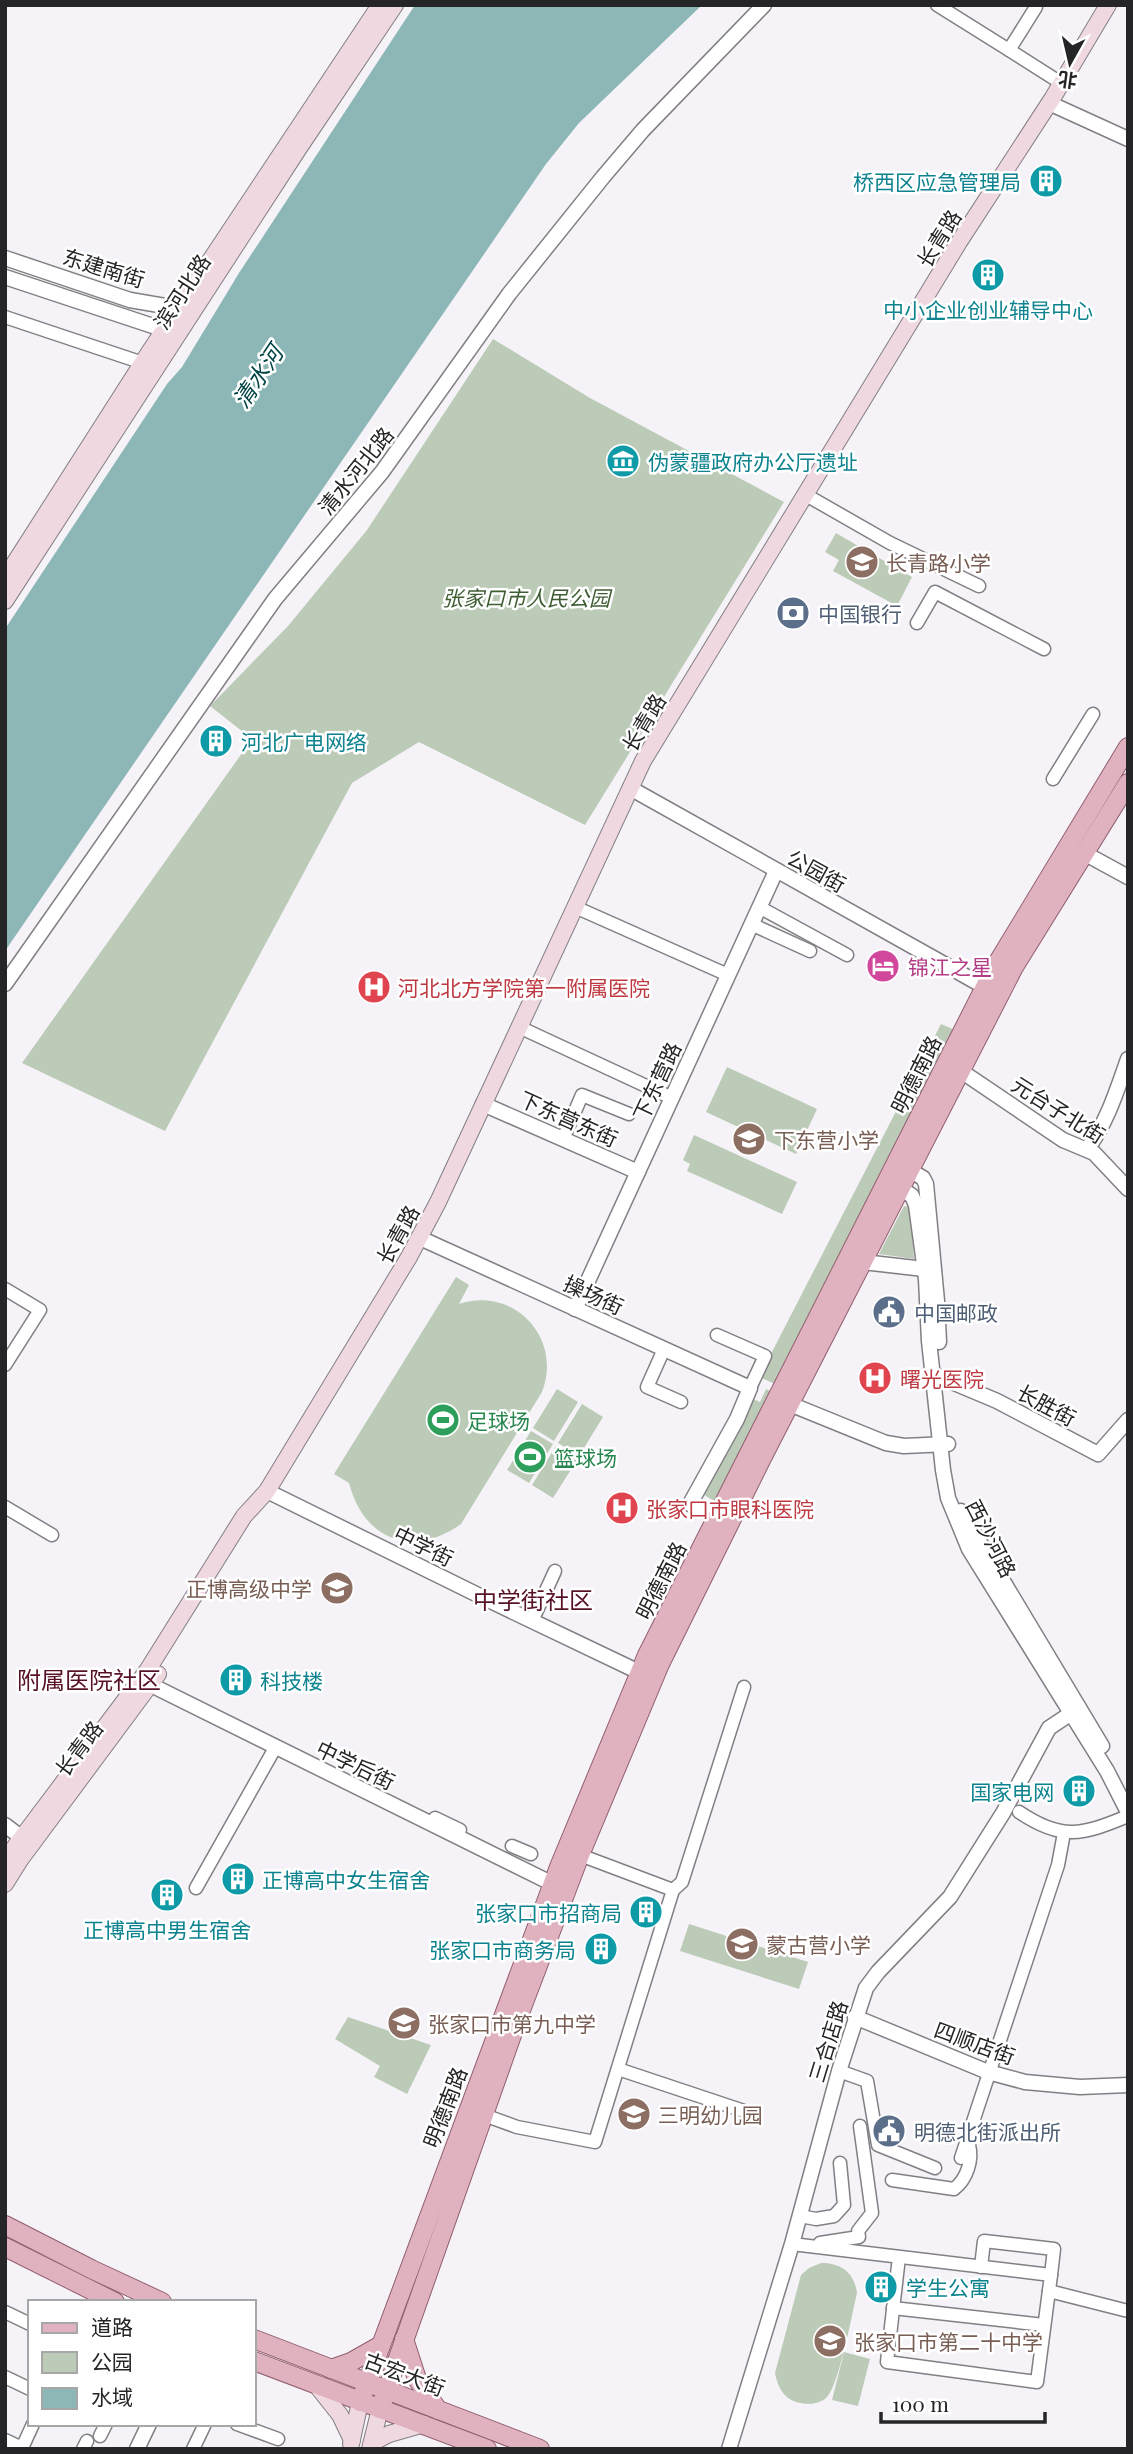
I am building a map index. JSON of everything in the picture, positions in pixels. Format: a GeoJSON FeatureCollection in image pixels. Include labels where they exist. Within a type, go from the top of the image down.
{"type":"FeatureCollection","features":[{"type":"Feature","properties":{"kind":"main road","name":"滨河北路"},"geometry":{"type":"LineString","coordinates":[[183,315],[380,5]]}},
{"type":"Feature","properties":{"kind":"main road","name":"滨河北路"},"geometry":{"type":"LineString","coordinates":[[5,578],[395,5]]}},
{"type":"Feature","properties":{"kind":"main road","name":"长青路"},"geometry":{"type":"LineString","coordinates":[[5,1860],[26,1841],[146,1683],[244,1516],[267,1491],[420,1237],[643,761],[959,242],[1062,83],[1108,5]]}},
{"type":"Feature","properties":{"kind":"main road","name":"滨河北路"},"geometry":{"type":"LineString","coordinates":[[5,601],[150,365]]}},
{"type":"Feature","properties":{"kind":"main road","name":"明德南路"},"geometry":{"type":"LineString","coordinates":[[360,2402],[553,1884],[573,1860],[660,1664],[677,1614],[718,1518],[903,1166],[985,986],[1128,747]]}},
{"type":"Feature","properties":{"kind":"main road","name":"明德南路"},"geometry":{"type":"LineString","coordinates":[[903,1166],[961,1071],[1014,967],[1128,783]]}},
{"type":"Feature","properties":{"kind":"main road","name":"明德南路"},"geometry":{"type":"LineString","coordinates":[[380,2409],[639,1672],[677,1614],[790,1404],[863,1262],[894,1183]]}},
{"type":"Feature","properties":{"kind":"main road","name":"长青路"},"geometry":{"type":"LineString","coordinates":[[5,1884],[26,1841]]}},
{"type":"Feature","properties":{"kind":"main road"},"geometry":{"type":"LineString","coordinates":[[5,2225],[158,2300]]}},
{"type":"Feature","properties":{"kind":"main road"},"geometry":{"type":"LineString","coordinates":[[5,2247],[111,2300]]}},
{"type":"Feature","properties":{"kind":"main road"},"geometry":{"type":"LineString","coordinates":[[406,2276],[424,2282]]}},
{"type":"Feature","properties":{"kind":"main road"},"geometry":{"type":"LineString","coordinates":[[404,2339],[417,2379],[438,2410]]}},
{"type":"Feature","properties":{"kind":"main road","name":"古宏大街"},"geometry":{"type":"LineString","coordinates":[[256,2340],[540,2449]]}},
{"type":"Feature","properties":{"kind":"main road"},"geometry":{"type":"LineString","coordinates":[[331,2369],[351,2362],[381,2345]]}},
{"type":"Feature","properties":{"kind":"main road","name":"古宏大街"},"geometry":{"type":"LineString","coordinates":[[256,2362],[487,2449]]}},
{"type":"Feature","properties":{"kind":"main road"},"geometry":{"type":"LineString","coordinates":[[317,2386],[340,2415],[350,2444]]}},
{"type":"Feature","properties":{"kind":"main road"},"geometry":{"type":"LineString","coordinates":[[350,2444],[360,2402]]}},
{"type":"Feature","properties":{"kind":"main road"},"geometry":{"type":"LineString","coordinates":[[371,2446],[380,2409]]}},
{"type":"Feature","properties":{"kind":"main road"},"geometry":{"type":"LineString","coordinates":[[371,2446],[404,2428],[424,2424]]}},
{"type":"Feature","properties":{"kind":"street","name":"清水河北路"},"geometry":{"type":"LineString","coordinates":[[5,984],[275,599],[394,456],[509,294],[635,139],[764,5]]}},
{"type":"Feature","properties":{"kind":"street"},"geometry":{"type":"LineString","coordinates":[[937,5],[957,11],[1009,50],[1062,83]]}},
{"type":"Feature","properties":{"kind":"street"},"geometry":{"type":"LineString","coordinates":[[1009,50],[1036,7]]}},
{"type":"Feature","properties":{"kind":"street"},"geometry":{"type":"LineString","coordinates":[[1049,103],[1128,139]]}},
{"type":"Feature","properties":{"kind":"street","name":"东建南街"},"geometry":{"type":"LineString","coordinates":[[5,257],[108,293],[183,315]]}},
{"type":"Feature","properties":{"kind":"street","name":"东建南街"},"geometry":{"type":"LineString","coordinates":[[5,277],[171,333]]}},
{"type":"Feature","properties":{"kind":"street"},"geometry":{"type":"LineString","coordinates":[[5,317],[150,365]]}},
{"type":"Feature","properties":{"kind":"street"},"geometry":{"type":"LineString","coordinates":[[806,495],[890,542],[979,586]]}},
{"type":"Feature","properties":{"kind":"street"},"geometry":{"type":"LineString","coordinates":[[917,623],[935,592],[1044,649]]}},
{"type":"Feature","properties":{"kind":"street"},"geometry":{"type":"LineString","coordinates":[[1053,779],[1093,714]]}},
{"type":"Feature","properties":{"kind":"street","name":"公园街"},"geometry":{"type":"LineString","coordinates":[[630,788],[985,986]]}},
{"type":"Feature","properties":{"kind":"street"},"geometry":{"type":"LineString","coordinates":[[1084,853],[1128,877]]}},
{"type":"Feature","properties":{"kind":"street","name":"下东营路"},"geometry":{"type":"LineString","coordinates":[[575,1308],[776,871]]}},
{"type":"Feature","properties":{"kind":"street"},"geometry":{"type":"LineString","coordinates":[[575,907],[728,975]]}},
{"type":"Feature","properties":{"kind":"street"},"geometry":{"type":"LineString","coordinates":[[759,907],[847,955]]}},
{"type":"Feature","properties":{"kind":"street"},"geometry":{"type":"LineString","coordinates":[[751,924],[810,951]]}},
{"type":"Feature","properties":{"kind":"street"},"geometry":{"type":"LineString","coordinates":[[519,1027],[672,1098]]}},
{"type":"Feature","properties":{"kind":"street"},"geometry":{"type":"LineString","coordinates":[[1087,1149],[1110,1108],[1128,1059]]}},
{"type":"Feature","properties":{"kind":"street","name":"元台子北街"},"geometry":{"type":"LineString","coordinates":[[961,1071],[1063,1140],[1097,1156],[1128,1189]]}},
{"type":"Feature","properties":{"kind":"street"},"geometry":{"type":"LineString","coordinates":[[563,1139],[582,1095],[629,1114]]}},
{"type":"Feature","properties":{"kind":"street","name":"下东营东街"},"geometry":{"type":"LineString","coordinates":[[483,1104],[638,1171]]}},
{"type":"Feature","properties":{"kind":"street","name":"西沙河路"},"geometry":{"type":"LineString","coordinates":[[903,1166],[923,1178],[926,1184],[937,1301],[937,1377]]}},
{"type":"Feature","properties":{"kind":"street","name":"西沙河路"},"geometry":{"type":"LineString","coordinates":[[894,1183],[912,1196],[916,1205],[937,1377],[948,1498],[969,1549],[1075,1711],[1112,1761],[1128,1793]]}},
{"type":"Feature","properties":{"kind":"street","name":"操场街"},"geometry":{"type":"LineString","coordinates":[[420,1237],[750,1388]]}},
{"type":"Feature","properties":{"kind":"street"},"geometry":{"type":"LineString","coordinates":[[863,1262],[924,1269]]}},
{"type":"Feature","properties":{"kind":"street"},"geometry":{"type":"LineString","coordinates":[[5,1289],[40,1310],[5,1365]]}},
{"type":"Feature","properties":{"kind":"street"},"geometry":{"type":"LineString","coordinates":[[717,1335],[765,1356],[737,1419],[690,1504],[718,1518]]}},
{"type":"Feature","properties":{"kind":"street"},"geometry":{"type":"LineString","coordinates":[[664,1349],[648,1387],[681,1402]]}},
{"type":"Feature","properties":{"kind":"street","name":"长胜街"},"geometry":{"type":"LineString","coordinates":[[937,1377],[997,1401],[1098,1454],[1128,1420]]}},
{"type":"Feature","properties":{"kind":"street"},"geometry":{"type":"LineString","coordinates":[[790,1404],[886,1443],[904,1446],[944,1444]]}},
{"type":"Feature","properties":{"kind":"street","name":"中学街"},"geometry":{"type":"LineString","coordinates":[[267,1491],[639,1672]]}},
{"type":"Feature","properties":{"kind":"street"},"geometry":{"type":"LineString","coordinates":[[5,1507],[52,1535]]}},
{"type":"Feature","properties":{"kind":"street"},"geometry":{"type":"LineString","coordinates":[[532,1621],[555,1571]]}},
{"type":"Feature","properties":{"kind":"street","name":"中学后街"},"geometry":{"type":"LineString","coordinates":[[146,1683],[275,1748],[428,1819],[553,1884]]}},
{"type":"Feature","properties":{"kind":"street"},"geometry":{"type":"LineString","coordinates":[[484,2115],[517,2127],[596,2142],[673,1890],[682,1882],[685,1874],[744,1688]]}},
{"type":"Feature","properties":{"kind":"street","name":"西沙河路"},"geometry":{"type":"LineString","coordinates":[[1075,1711],[1128,1814]]}},
{"type":"Feature","properties":{"kind":"street","name":"三合店路"},"geometry":{"type":"LineString","coordinates":[[729,2449],[792,2245],[855,2017],[866,1988],[877,1972],[950,1897],[1003,1813],[1049,1728],[1075,1711]]}},
{"type":"Feature","properties":{"kind":"street"},"geometry":{"type":"LineString","coordinates":[[196,1888],[275,1748]]}},
{"type":"Feature","properties":{"kind":"street"},"geometry":{"type":"LineString","coordinates":[[399,1801],[428,1819],[460,1830]]}},
{"type":"Feature","properties":{"kind":"street"},"geometry":{"type":"LineString","coordinates":[[1019,1812],[1038,1825],[1064,1833],[1087,1832],[1128,1814]]}},
{"type":"Feature","properties":{"kind":"street"},"geometry":{"type":"LineString","coordinates":[[5,1825],[26,1841]]}},
{"type":"Feature","properties":{"kind":"street"},"geometry":{"type":"LineString","coordinates":[[961,2158],[1058,1864],[1064,1833]]}},
{"type":"Feature","properties":{"kind":"street"},"geometry":{"type":"LineString","coordinates":[[513,1865],[522,1850]]}},
{"type":"Feature","properties":{"kind":"street"},"geometry":{"type":"LineString","coordinates":[[573,1860],[673,1890]]}},
{"type":"Feature","properties":{"kind":"street","name":"四顺店街"},"geometry":{"type":"LineString","coordinates":[[855,2017],[988,2073],[1026,2082],[1080,2087],[1128,2085]]}},
{"type":"Feature","properties":{"kind":"street"},"geometry":{"type":"LineString","coordinates":[[618,2069],[747,2112]]}},
{"type":"Feature","properties":{"kind":"street"},"geometry":{"type":"LineString","coordinates":[[839,2071],[867,2081],[878,2145],[935,2168]]}},
{"type":"Feature","properties":{"kind":"street"},"geometry":{"type":"LineString","coordinates":[[792,2245],[847,2245],[859,2237],[858,2231],[872,2213],[860,2126]]}},
{"type":"Feature","properties":{"kind":"street"},"geometry":{"type":"LineString","coordinates":[[892,2180],[954,2189],[964,2178],[968,2168],[970,2151],[967,2138]]}},
{"type":"Feature","properties":{"kind":"street"},"geometry":{"type":"LineString","coordinates":[[800,2216],[816,2219],[834,2216],[844,2205],[840,2163]]}},
{"type":"Feature","properties":{"kind":"street"},"geometry":{"type":"LineString","coordinates":[[899,2258],[887,2362],[1037,2382],[1054,2249],[984,2241],[981,2267]]}},
{"type":"Feature","properties":{"kind":"street"},"geometry":{"type":"LineString","coordinates":[[816,2244],[847,2245],[899,2258],[1051,2275]]}},
{"type":"Feature","properties":{"kind":"street"},"geometry":{"type":"LineString","coordinates":[[1049,2291],[1128,2312]]}},
{"type":"Feature","properties":{"kind":"street"},"geometry":{"type":"LineString","coordinates":[[893,2308],[1044,2325]]}},
{"type":"Feature","properties":{"kind":"street"},"geometry":{"type":"LineString","coordinates":[[5,2312],[28,2323]]}},
{"type":"Feature","properties":{"kind":"street"},"geometry":{"type":"LineString","coordinates":[[5,2377],[28,2388]]}},
{"type":"Feature","properties":{"kind":"street"},"geometry":{"type":"LineString","coordinates":[[5,2440],[21,2448],[32,2426]]}},
{"type":"Feature","properties":{"kind":"street"},"geometry":{"type":"LineString","coordinates":[[137,2449],[148,2426]]}},
{"type":"Feature","properties":{"kind":"street"},"geometry":{"type":"LineString","coordinates":[[193,2449],[204,2426]]}},
{"type":"Feature","properties":{"kind":"street"},"geometry":{"type":"LineString","coordinates":[[242,2426],[278,2439]]}},
{"type":"Feature","properties":{"kind":"green space","name":"张家口市人民公园"},"geometry":{"type":"Polygon","coordinates":[[[493,339],[590,398],[784,502],[585,825],[419,742],[352,783],[165,1131],[22,1063],[252,739],[210,706],[288,626],[367,530],[493,339]]]}},
{"type":"Feature","properties":{"kind":"green space"},"geometry":{"type":"Polygon","coordinates":[[[836,533],[912,577],[897,606],[833,571],[839,560],[825,552],[836,533]]]}},
{"type":"Feature","properties":{"kind":"green space"},"geometry":{"type":"Polygon","coordinates":[[[941,1024],[955,1030],[775,1384],[759,1377],[941,1024]]]}},
{"type":"Feature","properties":{"kind":"green space"},"geometry":{"type":"Polygon","coordinates":[[[727,1067],[817,1109],[796,1154],[706,1112],[727,1067]]]}},
{"type":"Feature","properties":{"kind":"green space"},"geometry":{"type":"Polygon","coordinates":[[[694,1135],[797,1182],[782,1214],[687,1171],[690,1164],[683,1160],[694,1135]]]}},
{"type":"Feature","properties":{"kind":"green space"},"geometry":{"type":"Polygon","coordinates":[[[904,1206],[910,1207],[914,1259],[879,1254],[904,1206]]]}},
{"type":"Feature","properties":{"kind":"green space"},"geometry":{"type":"Polygon","coordinates":[[[456,1277],[469,1285],[459,1304],[479,1300],[498,1303],[515,1310],[529,1321],[546,1353],[547,1372],[542,1392],[461,1524],[443,1535],[425,1540],[392,1538],[378,1530],[366,1518],[356,1503],[349,1483],[334,1474],[456,1277]]]}},
{"type":"Feature","properties":{"kind":"green space","name":"篮球场"},"geometry":{"type":"Polygon","coordinates":[[[557,1389],[578,1402],[554,1441],[533,1428],[557,1389]]]}},
{"type":"Feature","properties":{"kind":"green space"},"geometry":{"type":"Polygon","coordinates":[[[766,1389],[770,1391],[718,1503],[704,1495],[751,1398],[760,1402],[766,1389]]]}},
{"type":"Feature","properties":{"kind":"green space","name":"篮球场"},"geometry":{"type":"Polygon","coordinates":[[[582,1404],[603,1417],[579,1456],[558,1443],[582,1404]]]}},
{"type":"Feature","properties":{"kind":"green space","name":"篮球场"},"geometry":{"type":"Polygon","coordinates":[[[531,1431],[553,1444],[529,1483],[507,1470],[531,1431]]]}},
{"type":"Feature","properties":{"kind":"green space","name":"篮球场"},"geometry":{"type":"Polygon","coordinates":[[[556,1446],[577,1460],[553,1498],[532,1485],[556,1446]]]}},
{"type":"Feature","properties":{"kind":"green space"},"geometry":{"type":"Polygon","coordinates":[[[689,1924],[808,1962],[799,1989],[680,1951],[689,1924]]]}},
{"type":"Feature","properties":{"kind":"green space"},"geometry":{"type":"Polygon","coordinates":[[[348,2017],[431,2045],[407,2094],[374,2077],[380,2066],[335,2039],[348,2017]]]}},
{"type":"Feature","properties":{"kind":"green space"},"geometry":{"type":"Polygon","coordinates":[[[821,2263],[835,2265],[850,2274],[857,2293],[832,2390],[820,2402],[804,2404],[791,2400],[784,2394],[775,2373],[801,2275],[821,2263]]]}},
{"type":"Feature","properties":{"kind":"green space"},"geometry":{"type":"Polygon","coordinates":[[[844,2352],[870,2359],[858,2406],[832,2400],[844,2352]]]}},
{"type":"Feature","properties":{"kind":"water","name":"清水河"},"geometry":{"type":"Polygon","coordinates":[[[415,5],[702,5],[579,123],[546,164],[5,951],[5,629],[167,384],[182,367],[239,273],[415,5]]]}},
{"type":"Feature","properties":{"kind":"place","name":"桥西区应急管理局"},"geometry":{"type":"Point","coordinates":[1046,181]}},
{"type":"Feature","properties":{"kind":"place","name":"中小企业创业辅导中心"},"geometry":{"type":"Point","coordinates":[988,275]}},
{"type":"Feature","properties":{"kind":"place","name":"伪蒙疆政府办公厅遗址"},"geometry":{"type":"Point","coordinates":[623,461]}},
{"type":"Feature","properties":{"kind":"place","name":"长青路小学"},"geometry":{"type":"Point","coordinates":[862,562]}},
{"type":"Feature","properties":{"kind":"place","name":"中国银行"},"geometry":{"type":"Point","coordinates":[793,613]}},
{"type":"Feature","properties":{"kind":"place","name":"河北广电网络"},"geometry":{"type":"Point","coordinates":[216,741]}},
{"type":"Feature","properties":{"kind":"place","name":"锦江之星"},"geometry":{"type":"Point","coordinates":[883,966]}},
{"type":"Feature","properties":{"kind":"place","name":"河北北方学院第一附属医院"},"geometry":{"type":"Point","coordinates":[374,987]}},
{"type":"Feature","properties":{"kind":"place","name":"下东营小学"},"geometry":{"type":"Point","coordinates":[749,1139]}},
{"type":"Feature","properties":{"kind":"place","name":"中国邮政"},"geometry":{"type":"Point","coordinates":[889,1312]}},
{"type":"Feature","properties":{"kind":"place","name":"曙光医院"},"geometry":{"type":"Point","coordinates":[875,1378]}},
{"type":"Feature","properties":{"kind":"place","name":"足球场"},"geometry":{"type":"Point","coordinates":[443,1420]}},
{"type":"Feature","properties":{"kind":"place","name":"篮球场"},"geometry":{"type":"Point","coordinates":[530,1457]}},
{"type":"Feature","properties":{"kind":"place","name":"张家口市眼科医院"},"geometry":{"type":"Point","coordinates":[622,1508]}},
{"type":"Feature","properties":{"kind":"place","name":"正博高级中学"},"geometry":{"type":"Point","coordinates":[337,1588]}},
{"type":"Feature","properties":{"kind":"place","name":"科技楼"},"geometry":{"type":"Point","coordinates":[236,1680]}},
{"type":"Feature","properties":{"kind":"place","name":"国家电网"},"geometry":{"type":"Point","coordinates":[1079,1791]}},
{"type":"Feature","properties":{"kind":"place","name":"正博高中女生宿舍"},"geometry":{"type":"Point","coordinates":[238,1879]}},
{"type":"Feature","properties":{"kind":"place","name":"正博高中男生宿舍"},"geometry":{"type":"Point","coordinates":[167,1895]}},
{"type":"Feature","properties":{"kind":"place","name":"张家口市招商局"},"geometry":{"type":"Point","coordinates":[646,1912]}},
{"type":"Feature","properties":{"kind":"place","name":"蒙古营小学"},"geometry":{"type":"Point","coordinates":[742,1944]}},
{"type":"Feature","properties":{"kind":"place","name":"张家口市商务局"},"geometry":{"type":"Point","coordinates":[601,1949]}},
{"type":"Feature","properties":{"kind":"place","name":"张家口市第九中学"},"geometry":{"type":"Point","coordinates":[404,2023]}},
{"type":"Feature","properties":{"kind":"place","name":"三明幼儿园"},"geometry":{"type":"Point","coordinates":[634,2114]}},
{"type":"Feature","properties":{"kind":"place","name":"明德北街派出所"},"geometry":{"type":"Point","coordinates":[889,2131]}},
{"type":"Feature","properties":{"kind":"place","name":"学生公寓"},"geometry":{"type":"Point","coordinates":[881,2287]}},
{"type":"Feature","properties":{"kind":"place","name":"张家口市第二十中学"},"geometry":{"type":"Point","coordinates":[830,2341]}},
{"type":"Feature","properties":{"kind":"district","name":"中学街社区"},"geometry":{"type":"Point","coordinates":[533,1599]}},
{"type":"Feature","properties":{"kind":"district","name":"附属医院社区"},"geometry":{"type":"Point","coordinates":[89,1679]}}]}
